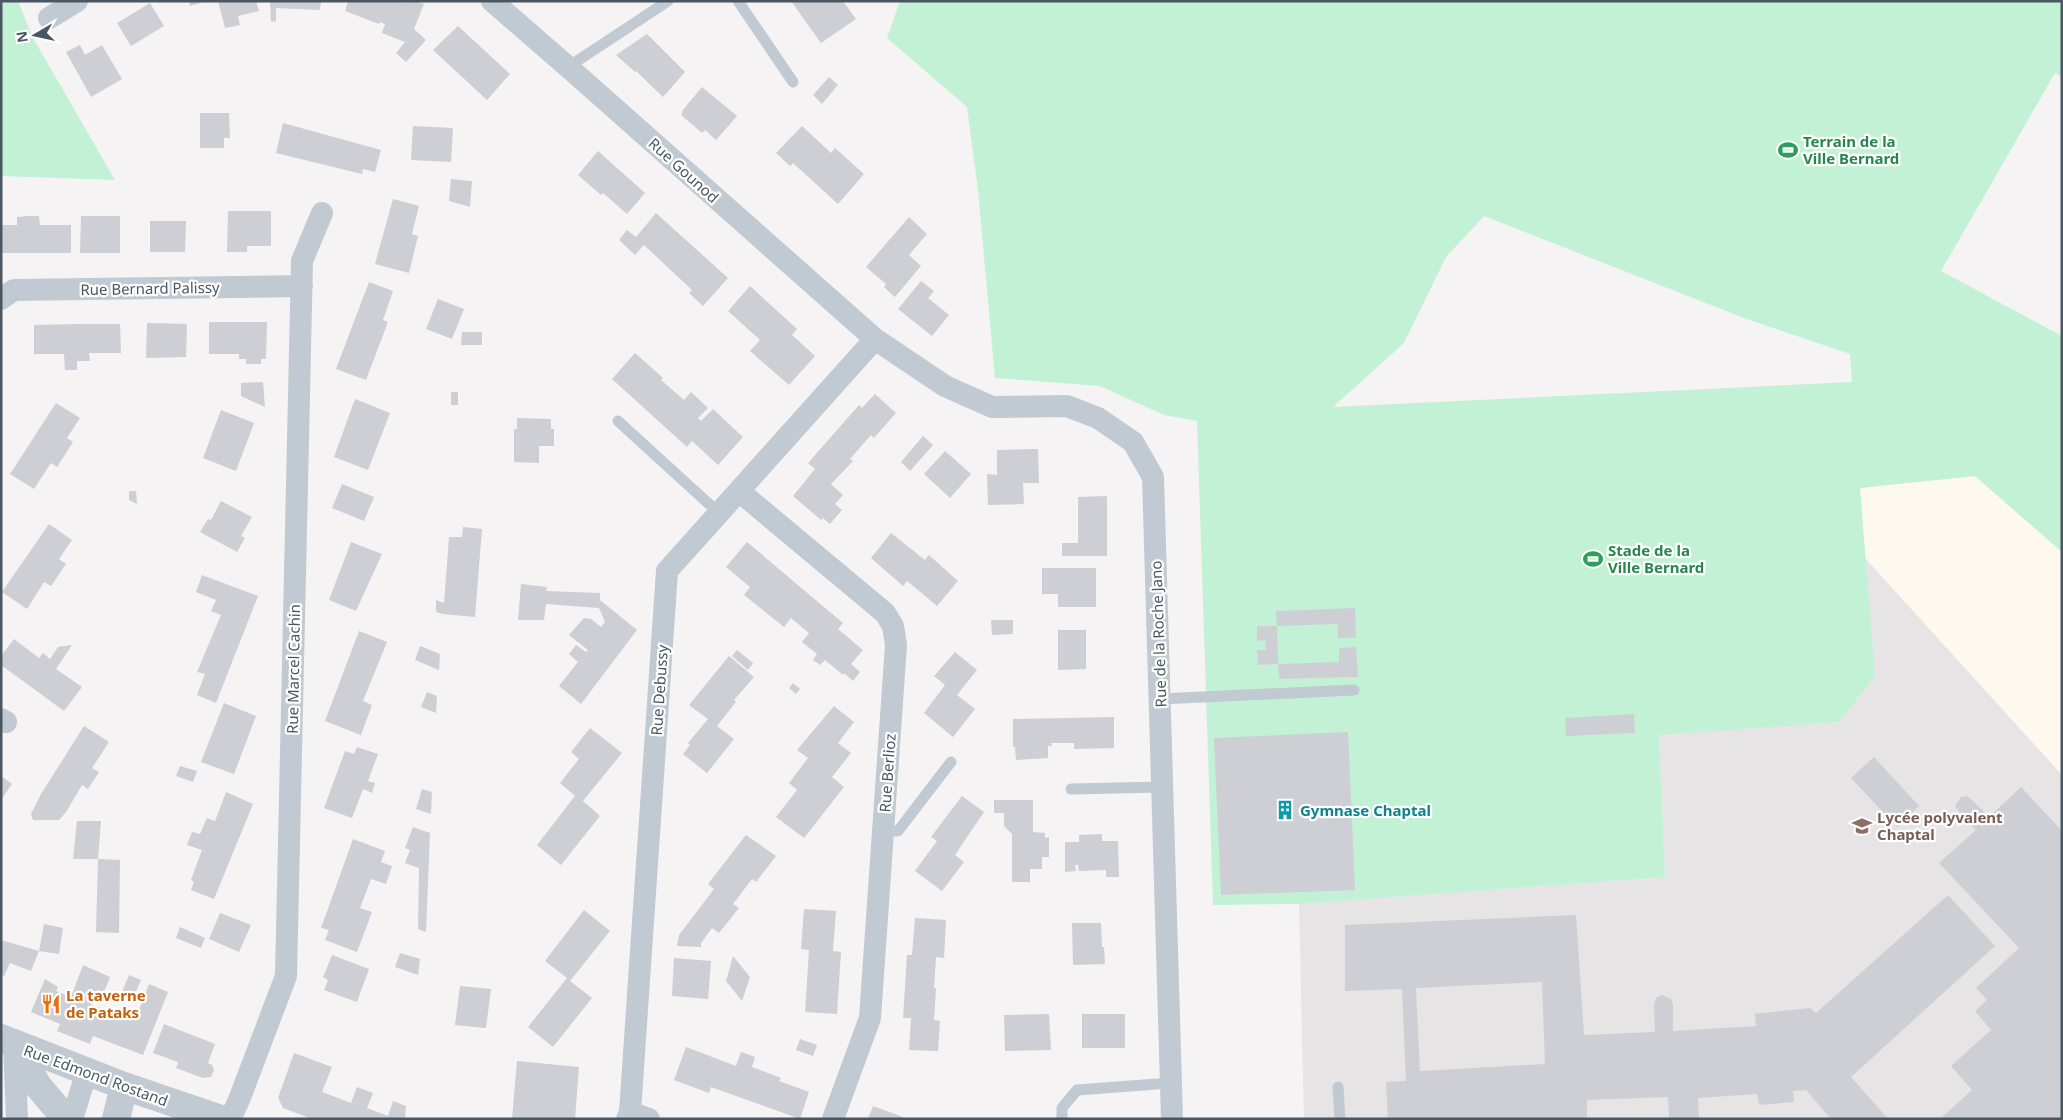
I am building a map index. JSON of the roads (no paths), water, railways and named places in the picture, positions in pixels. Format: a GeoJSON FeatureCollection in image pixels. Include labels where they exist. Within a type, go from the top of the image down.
{"type":"FeatureCollection","features":[{"type":"Feature","properties":{"kind":"street"},"geometry":{"type":"LineString","coordinates":[[49,18],[78,1]]}},
{"type":"Feature","properties":{"kind":"street","name":"Rue Gounod"},"geometry":{"type":"LineString","coordinates":[[492,1],[568,66],[875,339]]}},
{"type":"Feature","properties":{"kind":"street","name":"Rue Marcel Cachin"},"geometry":{"type":"LineString","coordinates":[[230,1119],[286,976],[302,262],[322,213]]}},
{"type":"Feature","properties":{"kind":"street","name":"Rue Bernard Palissy"},"geometry":{"type":"LineString","coordinates":[[1,299],[14,290],[302,286]]}},
{"type":"Feature","properties":{"kind":"street","name":"Rue Debussy"},"geometry":{"type":"LineString","coordinates":[[635,1116],[667,571],[740,492],[875,339]]}},
{"type":"Feature","properties":{"kind":"street","name":"Rue de la Roche Jano"},"geometry":{"type":"LineString","coordinates":[[875,339],[945,386],[992,406],[1067,406],[1098,418],[1133,442],[1153,477],[1172,1119]]}},
{"type":"Feature","properties":{"kind":"street","name":"Rue Berlioz"},"geometry":{"type":"LineString","coordinates":[[740,492],[886,614],[893,626],[896,644],[870,1018],[833,1119]]}},
{"type":"Feature","properties":{"kind":"street"},"geometry":{"type":"LineString","coordinates":[[8,1041],[17,1119]]}},
{"type":"Feature","properties":{"kind":"street"},"geometry":{"type":"LineString","coordinates":[[8,1041],[38,1086],[66,1119]]}},
{"type":"Feature","properties":{"kind":"street","name":"Rue Edmond Rostand"},"geometry":{"type":"LineString","coordinates":[[8,1041],[124,1086],[221,1119]]}},
{"type":"Feature","properties":{"kind":"street"},"geometry":{"type":"LineString","coordinates":[[72,1119],[86,1071]]}},
{"type":"Feature","properties":{"kind":"street"},"geometry":{"type":"LineString","coordinates":[[116,1119],[124,1086]]}},
{"type":"Feature","properties":{"kind":"lane"},"geometry":{"type":"LineString","coordinates":[[568,66],[668,1]]}},
{"type":"Feature","properties":{"kind":"lane"},"geometry":{"type":"LineString","coordinates":[[738,1],[793,82]]}},
{"type":"Feature","properties":{"kind":"lane"},"geometry":{"type":"LineString","coordinates":[[618,421],[720,514]]}},
{"type":"Feature","properties":{"kind":"lane"},"geometry":{"type":"LineString","coordinates":[[1160,699],[1354,690]]}},
{"type":"Feature","properties":{"kind":"lane"},"geometry":{"type":"LineString","coordinates":[[883,831],[898,831],[951,762]]}},
{"type":"Feature","properties":{"kind":"lane"},"geometry":{"type":"LineString","coordinates":[[1071,789],[1162,786]]}},
{"type":"Feature","properties":{"kind":"lane"},"geometry":{"type":"LineString","coordinates":[[1062,1119],[1062,1108],[1077,1090],[1170,1083]]}},
{"type":"Feature","properties":{"kind":"lane"},"geometry":{"type":"LineString","coordinates":[[1338,1087],[1340,1119]]}},
{"type":"Feature","properties":{"kind":"place","name":"Terrain de la Ville Bernard"},"geometry":{"type":"Point","coordinates":[1788,150]}},
{"type":"Feature","properties":{"kind":"place","name":"Stade de la Ville Bernard"},"geometry":{"type":"Point","coordinates":[1593,559]}},
{"type":"Feature","properties":{"kind":"place","name":"Gymnase Chaptal"},"geometry":{"type":"Point","coordinates":[1285,810]}},
{"type":"Feature","properties":{"kind":"place","name":"Lycée polyvalent Chaptal"},"geometry":{"type":"Point","coordinates":[1862,826]}},
{"type":"Feature","properties":{"kind":"place","name":"La taverne de Pataks"},"geometry":{"type":"Point","coordinates":[51,1004]}}]}
